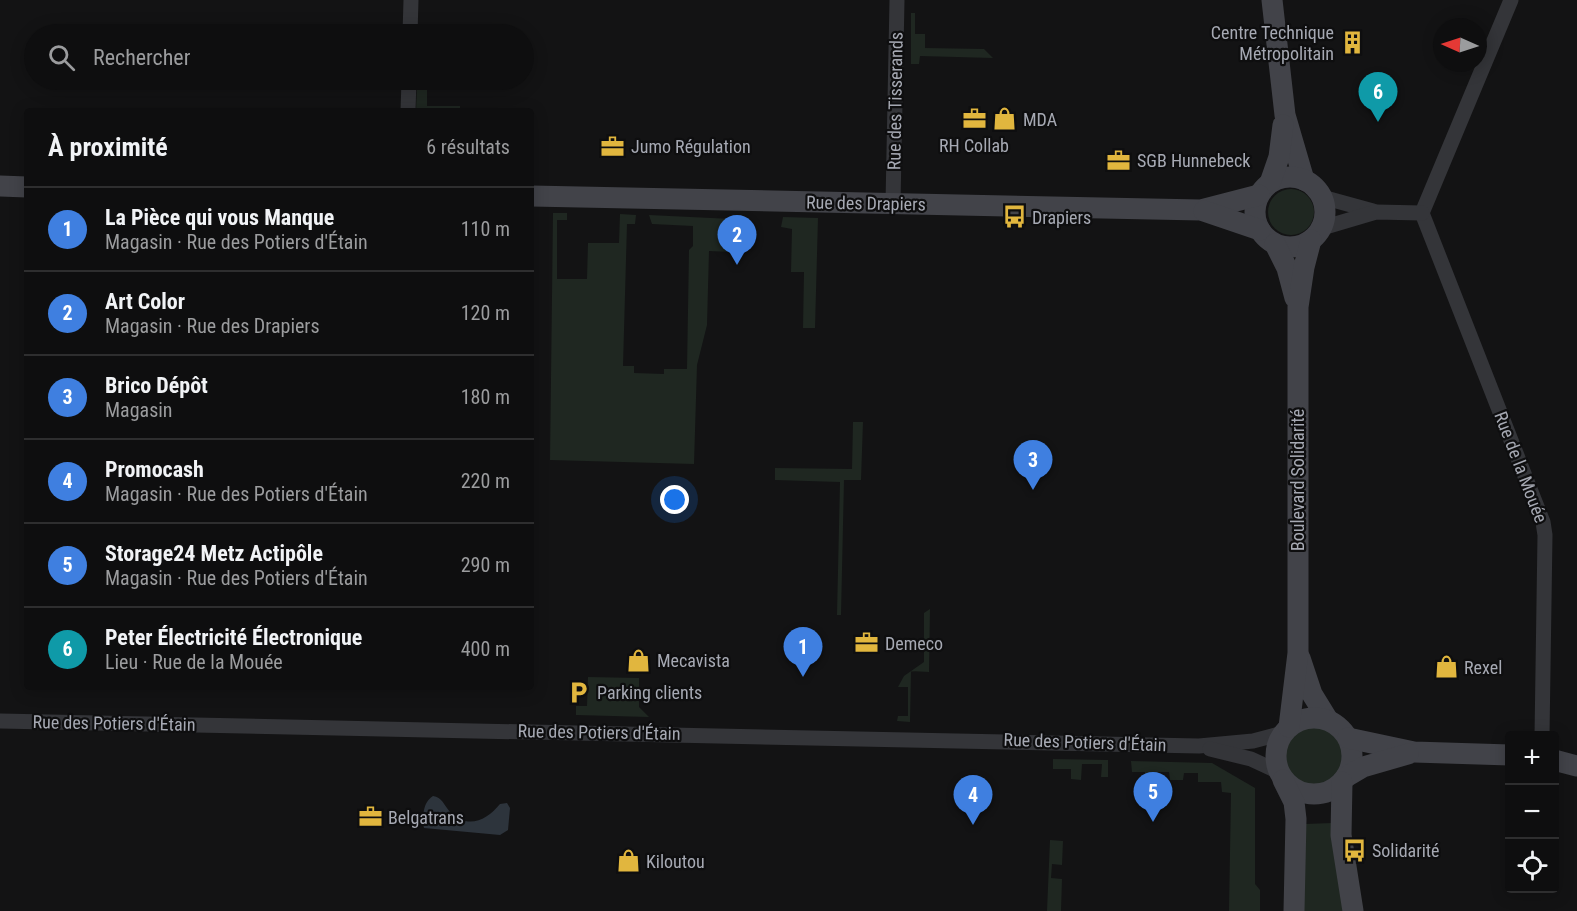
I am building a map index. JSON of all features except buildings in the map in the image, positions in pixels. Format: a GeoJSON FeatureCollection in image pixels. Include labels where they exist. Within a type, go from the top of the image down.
{"type":"FeatureCollection","features":[{"type":"Feature","properties":{"kind":"main road"},"geometry":{"type":"LineString","coordinates":[[1272,0],[1284,115],[1305,180],[1322,197],[1325,207],[1316,234],[1294,247],[1268,237],[1255,207],[1279,157],[1284,115]]}},
{"type":"Feature","properties":{"kind":"main road"},"geometry":{"type":"LineString","coordinates":[[1264,189],[1281,178],[1293,177],[1305,180]]}},
{"type":"Feature","properties":{"kind":"main road"},"geometry":{"type":"LineString","coordinates":[[0,186],[24,187]]}},
{"type":"Feature","properties":{"kind":"main road","name":"Rue des Drapiers"},"geometry":{"type":"LineString","coordinates":[[534,196],[1201,210],[1264,189]]}},
{"type":"Feature","properties":{"kind":"main road","name":"Rue des Drapiers"},"geometry":{"type":"LineString","coordinates":[[1201,210],[1268,237]]}},
{"type":"Feature","properties":{"kind":"main road","name":"Boulevard Solidarité"},"geometry":{"type":"LineString","coordinates":[[1286,730],[1298,653],[1298,307],[1304,267],[1316,234]]}},
{"type":"Feature","properties":{"kind":"main road","name":"Boulevard Solidarité"},"geometry":{"type":"LineString","coordinates":[[1268,237],[1287,268],[1298,307]]}},
{"type":"Feature","properties":{"kind":"main road","name":"Boulevard Solidarité"},"geometry":{"type":"LineString","coordinates":[[1298,653],[1312,694],[1328,720]]}},
{"type":"Feature","properties":{"kind":"main road"},"geometry":{"type":"LineString","coordinates":[[1294,911],[1296,819],[1294,802],[1281,774],[1276,751],[1286,730],[1310,718],[1328,720],[1340,727],[1348,738],[1352,761],[1344,779],[1341,835],[1353,911]]}},
{"type":"Feature","properties":{"kind":"main road"},"geometry":{"type":"LineString","coordinates":[[1348,738],[1414,752],[1505,754]]}},
{"type":"Feature","properties":{"kind":"main road"},"geometry":{"type":"LineString","coordinates":[[1281,774],[1292,787],[1311,794],[1324,792],[1363,767],[1414,752]]}},
{"type":"Feature","properties":{"kind":"main road"},"geometry":{"type":"LineString","coordinates":[[1559,761],[1577,766]]}},
{"type":"Feature","properties":{"kind":"street"},"geometry":{"type":"LineString","coordinates":[[410,24],[411,0]]}},
{"type":"Feature","properties":{"kind":"street","name":"Rue des Tisserands"},"geometry":{"type":"LineString","coordinates":[[893,203],[897,0]]}},
{"type":"Feature","properties":{"kind":"street"},"geometry":{"type":"LineString","coordinates":[[1322,197],[1376,212],[1422,213],[1511,0]]}},
{"type":"Feature","properties":{"kind":"street"},"geometry":{"type":"LineString","coordinates":[[408,108],[409,90]]}},
{"type":"Feature","properties":{"kind":"street"},"geometry":{"type":"LineString","coordinates":[[1316,234],[1376,212]]}},
{"type":"Feature","properties":{"kind":"street","name":"Rue de la Mouée"},"geometry":{"type":"LineString","coordinates":[[1422,213],[1543,522],[1545,535],[1542,731]]}},
{"type":"Feature","properties":{"kind":"street","name":"Rue des Potiers d'Étain"},"geometry":{"type":"LineString","coordinates":[[0,721],[1199,746],[1249,741],[1286,730]]}},
{"type":"Feature","properties":{"kind":"street","name":"Rue des Potiers d'Étain"},"geometry":{"type":"LineString","coordinates":[[1199,746],[1251,759],[1281,774]]}},
{"type":"Feature","properties":{"kind":"shaded area"},"geometry":{"type":"Polygon","coordinates":[[[911,13],[915,13],[915,34],[925,34],[925,48],[984,49],[993,58],[920,56],[919,64],[911,64],[911,13]]]}},
{"type":"Feature","properties":{"kind":"shaded area"},"geometry":{"type":"Polygon","coordinates":[[[417,90],[427,90],[427,106],[460,106],[460,108],[416,108],[417,90]]]}},
{"type":"Feature","properties":{"kind":"shaded area"},"geometry":{"type":"Polygon","coordinates":[[[1291,189],[1307,196],[1314,212],[1307,228],[1291,235],[1275,228],[1268,212],[1275,196],[1291,189]]]}},
{"type":"Feature","properties":{"kind":"shaded area"},"geometry":{"type":"Polygon","coordinates":[[[553,213],[567,213],[567,220],[557,220],[557,279],[587,279],[588,243],[619,243],[620,214],[636,215],[635,224],[627,224],[623,366],[634,366],[634,373],[664,374],[664,369],[687,369],[689,250],[693,246],[693,226],[652,224],[649,215],[732,219],[731,252],[709,251],[707,325],[697,365],[694,464],[550,460],[553,213]]]}},
{"type":"Feature","properties":{"kind":"shaded area"},"geometry":{"type":"Polygon","coordinates":[[[783,217],[818,218],[815,328],[803,328],[804,272],[791,272],[792,229],[781,227],[783,217]]]}},
{"type":"Feature","properties":{"kind":"shaded area"},"geometry":{"type":"Polygon","coordinates":[[[853,422],[863,422],[861,480],[844,480],[841,615],[837,615],[840,482],[775,480],[775,468],[852,469],[853,422]]]}},
{"type":"Feature","properties":{"kind":"shaded area"},"geometry":{"type":"Polygon","coordinates":[[[930,609],[929,672],[911,671],[924,662],[924,613],[930,609]]]}},
{"type":"Feature","properties":{"kind":"shaded area"},"geometry":{"type":"Polygon","coordinates":[[[911,671],[910,722],[897,721],[898,716],[908,716],[908,687],[898,687],[904,676],[911,671]]]}},
{"type":"Feature","properties":{"kind":"shaded area"},"geometry":{"type":"Polygon","coordinates":[[[588,677],[639,678],[639,707],[649,717],[576,715],[576,706],[587,706],[588,677]]]}},
{"type":"Feature","properties":{"kind":"shaded area"},"geometry":{"type":"Polygon","coordinates":[[[1314,727],[1325,729],[1338,740],[1343,756],[1341,767],[1330,780],[1314,785],[1303,783],[1290,772],[1285,756],[1287,745],[1298,732],[1314,727]]]}},
{"type":"Feature","properties":{"kind":"shaded area"},"geometry":{"type":"Polygon","coordinates":[[[1053,759],[1108,760],[1108,777],[1101,777],[1102,764],[1082,764],[1081,780],[1071,779],[1071,769],[1053,769],[1053,759]]]}},
{"type":"Feature","properties":{"kind":"shaded area"},"geometry":{"type":"Polygon","coordinates":[[[1131,761],[1212,763],[1255,788],[1255,884],[1260,890],[1260,911],[1229,911],[1231,793],[1222,792],[1221,782],[1198,782],[1198,773],[1184,773],[1183,780],[1170,780],[1169,772],[1156,772],[1155,779],[1145,779],[1145,772],[1132,772],[1131,761]]]}},
{"type":"Feature","properties":{"kind":"shaded area"},"geometry":{"type":"Polygon","coordinates":[[[433,796],[441,800],[457,817],[470,822],[489,815],[500,804],[507,803],[510,808],[508,830],[500,835],[424,828],[424,810],[427,802],[433,796]]]}},
{"type":"Feature","properties":{"kind":"shaded area"},"geometry":{"type":"Polygon","coordinates":[[[1332,823],[1344,911],[1301,911],[1305,824],[1332,823]]]}},
{"type":"Feature","properties":{"kind":"shaded area"},"geometry":{"type":"Polygon","coordinates":[[[1050,840],[1063,841],[1062,865],[1052,864],[1051,878],[1062,879],[1061,911],[1047,911],[1050,840]]]}},
{"type":"Feature","properties":{"kind":"place","name":"Centre Technique Métropolitain"},"geometry":{"type":"Point","coordinates":[1352,42]}},
{"type":"Feature","properties":{"kind":"place","name":"RH Collab"},"geometry":{"type":"Point","coordinates":[974,119]}},
{"type":"Feature","properties":{"kind":"place","name":"MDA"},"geometry":{"type":"Point","coordinates":[1005,119]}},
{"type":"Feature","properties":{"kind":"place","name":"Peter Électricité Électronique"},"geometry":{"type":"Point","coordinates":[1378,122]}},
{"type":"Feature","properties":{"kind":"place","name":"Jumo Régulation"},"geometry":{"type":"Point","coordinates":[613,146]}},
{"type":"Feature","properties":{"kind":"place","name":"SGB Hunnebeck"},"geometry":{"type":"Point","coordinates":[1119,160]}},
{"type":"Feature","properties":{"kind":"place","name":"Drapiers"},"geometry":{"type":"Point","coordinates":[1014,217]}},
{"type":"Feature","properties":{"kind":"place","name":"Art Color"},"geometry":{"type":"Point","coordinates":[737,265]}},
{"type":"Feature","properties":{"kind":"place","name":"Brico Dépôt"},"geometry":{"type":"Point","coordinates":[1033,490]}},
{"type":"Feature","properties":{"kind":"place","name":"Demeco"},"geometry":{"type":"Point","coordinates":[867,643]}},
{"type":"Feature","properties":{"kind":"place","name":"Mecavista"},"geometry":{"type":"Point","coordinates":[639,660]}},
{"type":"Feature","properties":{"kind":"place","name":"Rexel"},"geometry":{"type":"Point","coordinates":[1446,667]}},
{"type":"Feature","properties":{"kind":"place","name":"La Pièce qui vous Manque"},"geometry":{"type":"Point","coordinates":[803,677]}},
{"type":"Feature","properties":{"kind":"place","name":"Parking clients"},"geometry":{"type":"Point","coordinates":[579,692]}},
{"type":"Feature","properties":{"kind":"place","name":"Belgatrans"},"geometry":{"type":"Point","coordinates":[370,817]}},
{"type":"Feature","properties":{"kind":"place","name":"Storage24 Metz Actipôle"},"geometry":{"type":"Point","coordinates":[1153,822]}},
{"type":"Feature","properties":{"kind":"place","name":"Promocash"},"geometry":{"type":"Point","coordinates":[973,825]}},
{"type":"Feature","properties":{"kind":"place","name":"Solidarité"},"geometry":{"type":"Point","coordinates":[1354,850]}},
{"type":"Feature","properties":{"kind":"place","name":"Kiloutou"},"geometry":{"type":"Point","coordinates":[628,861]}}]}
